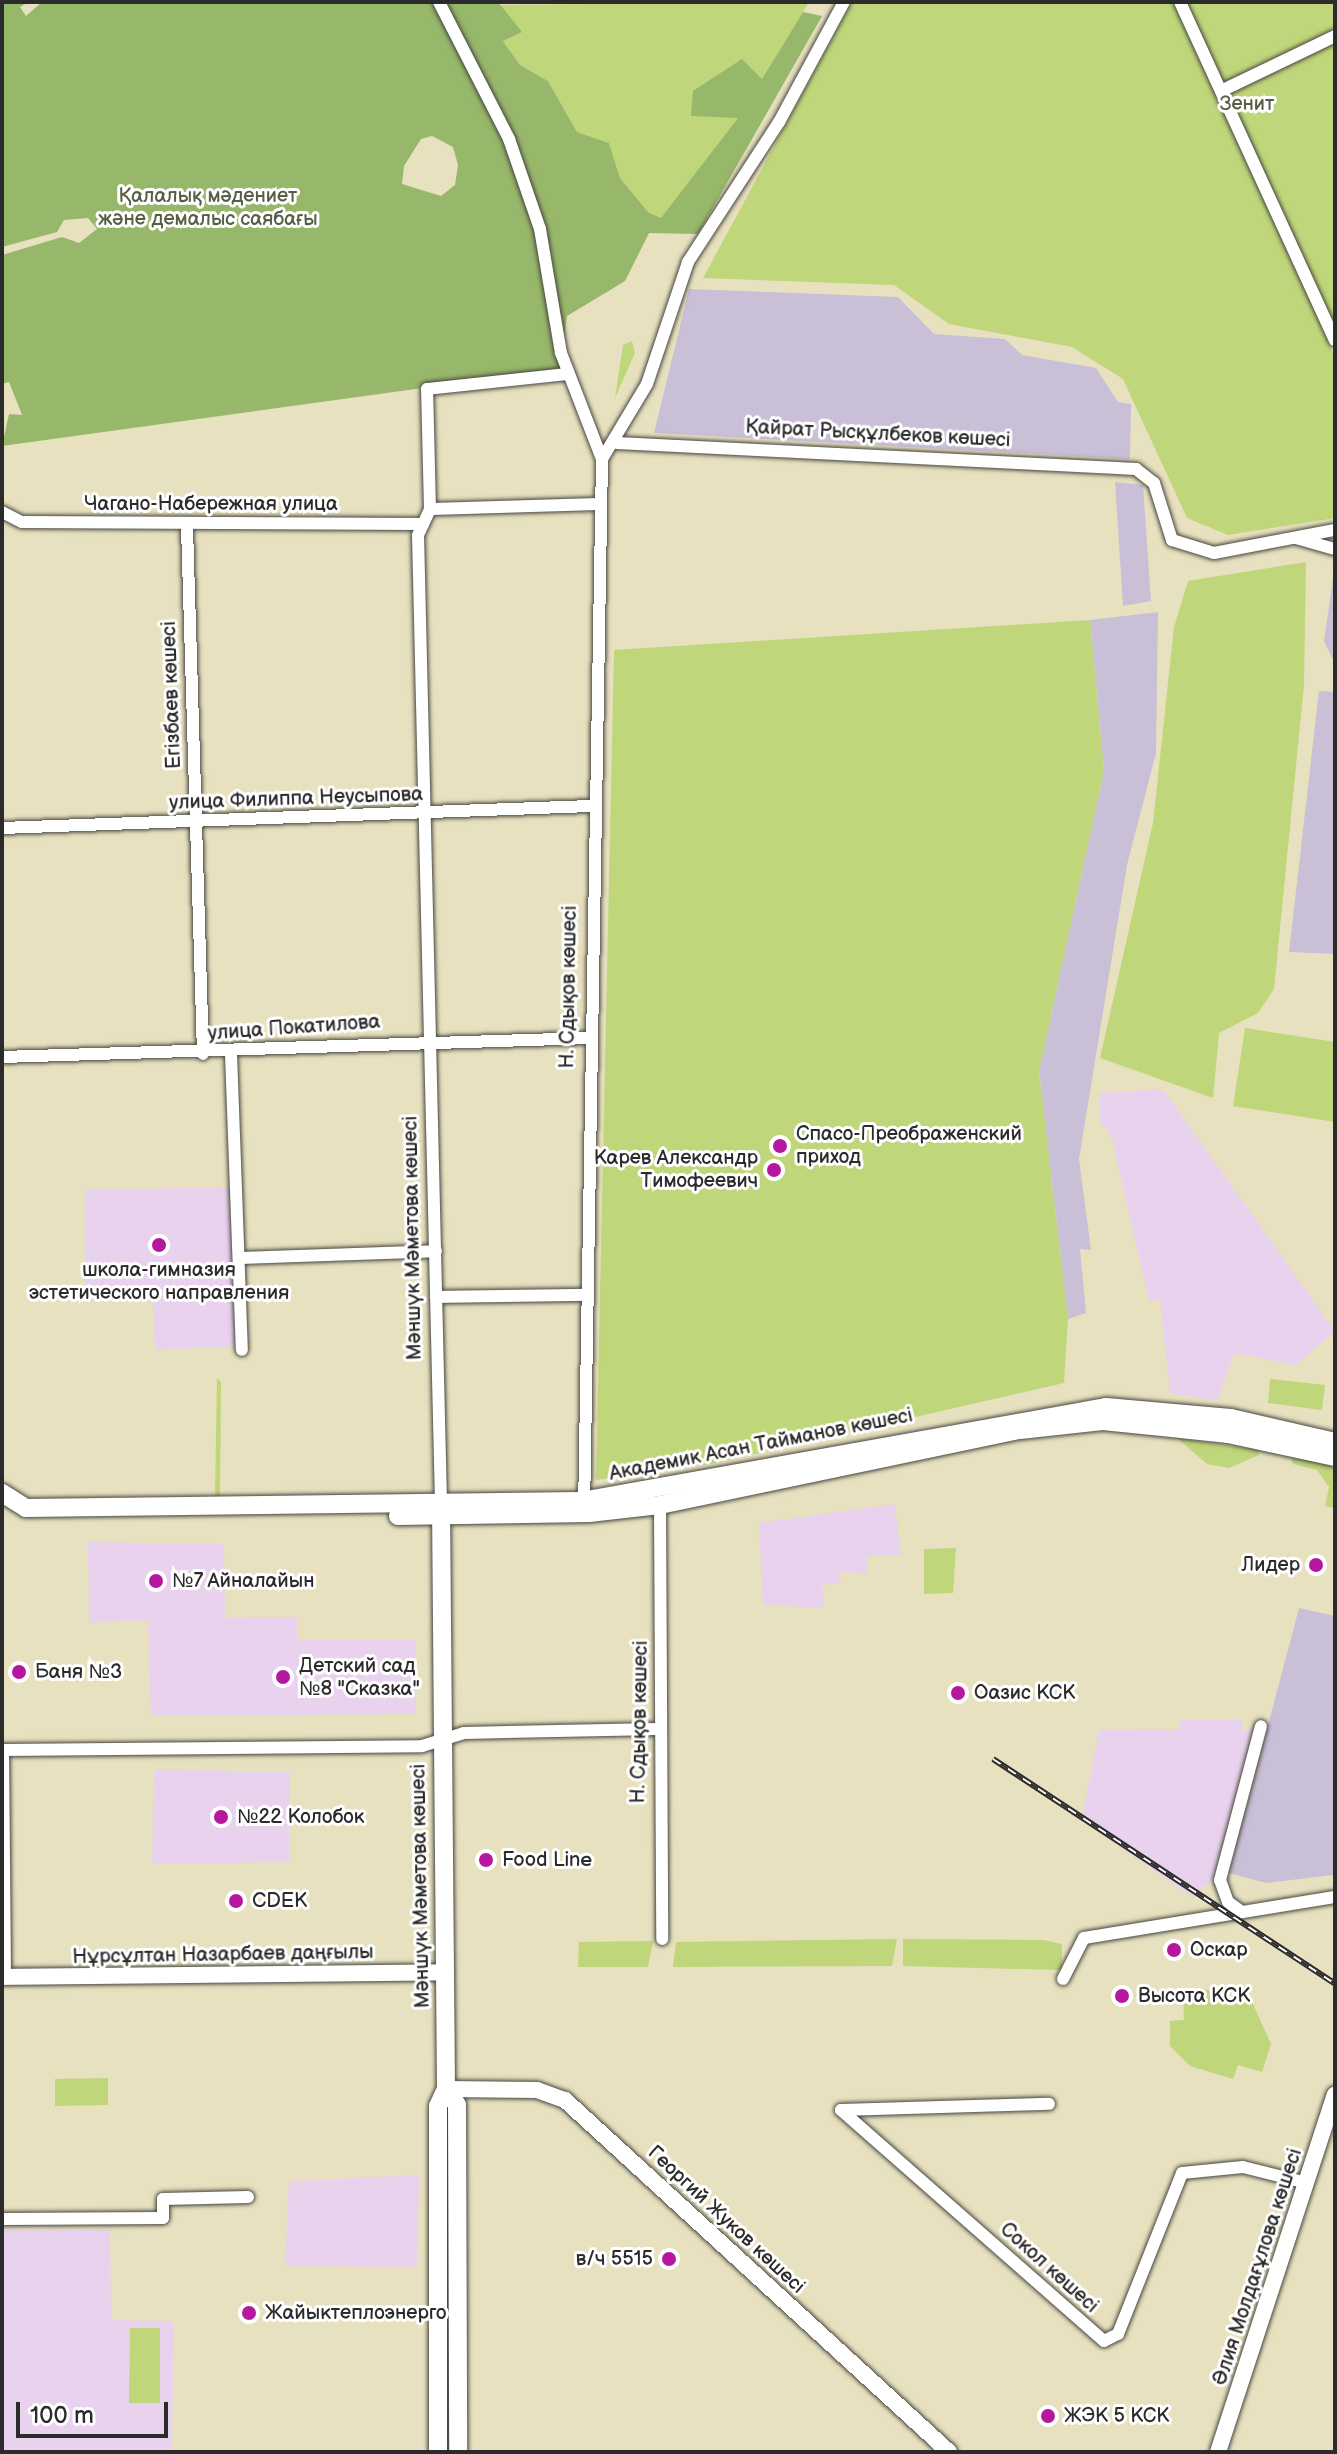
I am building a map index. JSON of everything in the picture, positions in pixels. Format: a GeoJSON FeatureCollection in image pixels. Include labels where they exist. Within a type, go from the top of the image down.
{"type":"FeatureCollection","features":[{"type":"Feature","properties":{"kind":"main road","name":"Академик Асан Тайманов көшесі"},"geometry":{"type":"LineString","coordinates":[[2,1507],[26,1517],[660,1505],[762,1476],[1051,1411],[1106,1407],[1231,1418],[1335,1442]]}},
{"type":"Feature","properties":{"kind":"main road","name":"Академик Асан Тайманов көшесі"},"geometry":{"type":"LineString","coordinates":[[585,1507],[1020,1430],[1103,1421],[1228,1434],[1335,1457]]}},
{"type":"Feature","properties":{"kind":"main road","name":"Академик Асан Тайманов көшесі"},"geometry":{"type":"LineString","coordinates":[[2,1493],[26,1508],[441,1509]]}},
{"type":"Feature","properties":{"kind":"main road","name":"Мәншүк Мәметова көшесі"},"geometry":{"type":"LineString","coordinates":[[438,2452],[438,2106],[446,2089],[440,1740],[441,1509]]}},
{"type":"Feature","properties":{"kind":"main road","name":"Нұрсұлтан Назарбаев даңғылы"},"geometry":{"type":"LineString","coordinates":[[3,1977],[445,1972]]}},
{"type":"Feature","properties":{"kind":"main road","name":"Мәншүк Мәметова көшесі"},"geometry":{"type":"LineString","coordinates":[[446,2089],[457,2105],[458,2452]]}},
{"type":"Feature","properties":{"kind":"main road","name":"Георгий Жуков көшесі"},"geometry":{"type":"LineString","coordinates":[[446,2089],[537,2090],[565,2100],[949,2452]]}},
{"type":"Feature","properties":{"kind":"main road","name":"Әлия Молдағұлова көшесі"},"geometry":{"type":"LineString","coordinates":[[1218,2452],[1335,2095]]}},
{"type":"Feature","properties":{"kind":"street"},"geometry":{"type":"LineString","coordinates":[[439,2],[509,139],[540,229],[568,374],[602,459],[617,443],[647,384],[688,262],[771,135],[844,2]]}},
{"type":"Feature","properties":{"kind":"street"},"geometry":{"type":"LineString","coordinates":[[1180,2],[1223,90],[1335,340]]}},
{"type":"Feature","properties":{"kind":"street"},"geometry":{"type":"LineString","coordinates":[[1223,90],[1335,36]]}},
{"type":"Feature","properties":{"kind":"street","name":"Мәншүк Мәметова көшесі"},"geometry":{"type":"LineString","coordinates":[[441,1509],[431,1039],[422,815],[423,524],[430,509],[427,389],[568,374]]}},
{"type":"Feature","properties":{"kind":"street","name":"Қайрат Рысқұлбеков көшесі"},"geometry":{"type":"LineString","coordinates":[[617,443],[1136,469],[1154,483],[1162,524],[1183,548],[1214,553],[1293,537]]}},
{"type":"Feature","properties":{"kind":"street","name":"Н. Сдықов көшесі"},"geometry":{"type":"LineString","coordinates":[[585,1507],[591,806],[602,459]]}},
{"type":"Feature","properties":{"kind":"street"},"geometry":{"type":"LineString","coordinates":[[430,509],[600,504]]}},
{"type":"Feature","properties":{"kind":"street","name":"Чагано-Набережная улица"},"geometry":{"type":"LineString","coordinates":[[2,512],[22,522],[187,527],[423,524]]}},
{"type":"Feature","properties":{"kind":"street","name":"Егізбаев көшесі"},"geometry":{"type":"LineString","coordinates":[[187,527],[203,1054]]}},
{"type":"Feature","properties":{"kind":"street"},"geometry":{"type":"LineString","coordinates":[[1293,537],[1335,530]]}},
{"type":"Feature","properties":{"kind":"street"},"geometry":{"type":"LineString","coordinates":[[1293,537],[1335,549]]}},
{"type":"Feature","properties":{"kind":"street","name":"улица Филиппа Неусыпова"},"geometry":{"type":"LineString","coordinates":[[2,828],[422,815],[591,806]]}},
{"type":"Feature","properties":{"kind":"street","name":"улица Покатилова"},"geometry":{"type":"LineString","coordinates":[[2,1057],[231,1054],[431,1039],[589,1038]]}},
{"type":"Feature","properties":{"kind":"street"},"geometry":{"type":"LineString","coordinates":[[231,1054],[242,1350]]}},
{"type":"Feature","properties":{"kind":"street"},"geometry":{"type":"LineString","coordinates":[[239,1258],[436,1251]]}},
{"type":"Feature","properties":{"kind":"street"},"geometry":{"type":"LineString","coordinates":[[436,1297],[586,1295]]}},
{"type":"Feature","properties":{"kind":"street","name":"Н. Сдықов көшесі"},"geometry":{"type":"LineString","coordinates":[[660,1505],[657,1729],[662,1939]]}},
{"type":"Feature","properties":{"kind":"street"},"geometry":{"type":"LineString","coordinates":[[1242,1912],[1221,1893],[1220,1880],[1261,1726]]}},
{"type":"Feature","properties":{"kind":"street"},"geometry":{"type":"LineString","coordinates":[[3,1977],[3,1750],[440,1740],[464,1733],[657,1729]]}},
{"type":"Feature","properties":{"kind":"street"},"geometry":{"type":"LineString","coordinates":[[1063,1979],[1084,1938],[1335,1897]]}},
{"type":"Feature","properties":{"kind":"street","name":"Сокол көшесі"},"geometry":{"type":"LineString","coordinates":[[1049,2104],[841,2110],[1104,2341],[1118,2334],[1182,2173],[1243,2167],[1307,2183]]}},
{"type":"Feature","properties":{"kind":"street"},"geometry":{"type":"LineString","coordinates":[[2,2219],[163,2218],[163,2199],[248,2197]]}},
{"type":"Feature","properties":{"kind":"shaded area"},"geometry":{"type":"Polygon","coordinates":[[[689,289],[898,297],[934,334],[1005,339],[1022,355],[1096,368],[1118,402],[1131,404],[1130,459],[654,433],[689,289]]]}},
{"type":"Feature","properties":{"kind":"shaded area"},"geometry":{"type":"Polygon","coordinates":[[[1115,482],[1143,485],[1151,601],[1123,606],[1115,482]]]}},
{"type":"Feature","properties":{"kind":"shaded area"},"geometry":{"type":"Polygon","coordinates":[[[1335,564],[1335,664],[1324,641],[1335,564]]]}},
{"type":"Feature","properties":{"kind":"shaded area"},"geometry":{"type":"Polygon","coordinates":[[[1158,612],[1156,753],[1127,865],[1079,1159],[1091,1250],[1080,1249],[1086,1313],[1068,1319],[1039,1071],[1104,770],[1090,620],[1158,612]]]}},
{"type":"Feature","properties":{"kind":"shaded area"},"geometry":{"type":"Polygon","coordinates":[[[1319,691],[1335,692],[1335,954],[1289,952],[1319,691]]]}},
{"type":"Feature","properties":{"kind":"shaded area"},"geometry":{"type":"Polygon","coordinates":[[[1163,1089],[1335,1331],[1296,1365],[1234,1353],[1217,1401],[1170,1393],[1160,1300],[1149,1301],[1112,1137],[1099,1121],[1099,1093],[1163,1089]]]}},
{"type":"Feature","properties":{"kind":"shaded area","name":"школа-гимназия эстетического направления"},"geometry":{"type":"Polygon","coordinates":[[[233,1187],[237,1346],[155,1350],[153,1302],[85,1300],[85,1190],[233,1187]]]}},
{"type":"Feature","properties":{"kind":"shaded area"},"geometry":{"type":"Polygon","coordinates":[[[895,1504],[901,1555],[867,1556],[867,1574],[840,1572],[841,1582],[822,1585],[824,1608],[763,1605],[759,1523],[895,1504]]]}},
{"type":"Feature","properties":{"kind":"shaded area","name":"Детский сад №8 \"Сказка\""},"geometry":{"type":"Polygon","coordinates":[[[88,1542],[224,1544],[225,1618],[297,1617],[297,1640],[415,1640],[416,1714],[151,1716],[148,1620],[89,1623],[88,1542]]]}},
{"type":"Feature","properties":{"kind":"shaded area"},"geometry":{"type":"Polygon","coordinates":[[[1299,1608],[1335,1616],[1333,1875],[1266,1883],[1229,1873],[1299,1608]]]}},
{"type":"Feature","properties":{"kind":"shaded area"},"geometry":{"type":"Polygon","coordinates":[[[1179,1720],[1242,1720],[1242,1730],[1253,1730],[1215,1877],[1192,1897],[1082,1820],[1099,1730],[1179,1729],[1179,1720]]]}},
{"type":"Feature","properties":{"kind":"shaded area","name":"№22 Колобок"},"geometry":{"type":"Polygon","coordinates":[[[154,1769],[290,1772],[289,1862],[152,1864],[154,1769]]]}},
{"type":"Feature","properties":{"kind":"shaded area"},"geometry":{"type":"Polygon","coordinates":[[[419,2175],[417,2267],[285,2266],[289,2181],[419,2175]]]}},
{"type":"Feature","properties":{"kind":"shaded area"},"geometry":{"type":"Polygon","coordinates":[[[110,2229],[111,2320],[174,2321],[172,2452],[4,2452],[2,2230],[110,2229]]]}},
{"type":"Feature","properties":{"kind":"green space","name":"Қалалық мәдениет және демалыс саябағы"},"geometry":{"type":"Polygon","coordinates":[[[2,2],[29,2],[20,7],[26,16],[42,2],[498,2],[522,32],[503,41],[520,65],[548,81],[577,132],[609,143],[620,178],[648,212],[661,218],[738,118],[691,116],[693,91],[742,59],[762,79],[803,12],[822,16],[698,234],[649,233],[625,281],[567,316],[560,369],[2,446],[9,414],[22,415],[9,382],[2,384],[2,255],[62,237],[79,243],[97,229],[88,218],[64,220],[57,232],[2,247],[2,2]],[[432,136],[421,139],[404,166],[402,184],[441,196],[455,185],[458,165],[453,147],[432,136]]]}},
{"type":"Feature","properties":{"kind":"green space"},"geometry":{"type":"Polygon","coordinates":[[[809,2],[739,117],[662,218],[648,212],[620,178],[609,143],[577,132],[548,81],[520,65],[503,41],[521,32],[494,5],[809,2]]]}},
{"type":"Feature","properties":{"kind":"green space","name":"Зенит"},"geometry":{"type":"Polygon","coordinates":[[[852,2],[1335,2],[1335,340],[1321,322],[1335,359],[1335,518],[1228,535],[1187,518],[1123,379],[1072,347],[949,324],[894,285],[703,278],[852,2]]]}},
{"type":"Feature","properties":{"kind":"green space"},"geometry":{"type":"Polygon","coordinates":[[[632,341],[635,353],[615,398],[623,345],[632,341]]]}},
{"type":"Feature","properties":{"kind":"green space"},"geometry":{"type":"Polygon","coordinates":[[[1306,562],[1304,685],[1274,989],[1258,1013],[1219,1033],[1213,1098],[1100,1058],[1153,823],[1174,627],[1188,581],[1306,562]]]}},
{"type":"Feature","properties":{"kind":"green space"},"geometry":{"type":"Polygon","coordinates":[[[1090,620],[1104,770],[1039,1071],[1068,1319],[1064,1383],[711,1464],[596,1480],[614,650],[1090,620]]]}},
{"type":"Feature","properties":{"kind":"green space"},"geometry":{"type":"Polygon","coordinates":[[[1245,1028],[1335,1042],[1335,1122],[1233,1106],[1245,1028]]]}},
{"type":"Feature","properties":{"kind":"green space"},"geometry":{"type":"Polygon","coordinates":[[[217,1378],[221,1382],[220,1499],[215,1495],[217,1378]]]}},
{"type":"Feature","properties":{"kind":"green space"},"geometry":{"type":"Polygon","coordinates":[[[1270,1379],[1325,1385],[1322,1410],[1268,1403],[1270,1379]]]}},
{"type":"Feature","properties":{"kind":"green space"},"geometry":{"type":"Polygon","coordinates":[[[1177,1438],[1259,1450],[1259,1455],[1229,1468],[1207,1464],[1177,1438]]]}},
{"type":"Feature","properties":{"kind":"green space"},"geometry":{"type":"Polygon","coordinates":[[[1289,1453],[1335,1463],[1335,1508],[1325,1506],[1329,1487],[1317,1470],[1293,1464],[1289,1453]]]}},
{"type":"Feature","properties":{"kind":"green space"},"geometry":{"type":"Polygon","coordinates":[[[956,1548],[953,1593],[924,1594],[924,1549],[956,1548]]]}},
{"type":"Feature","properties":{"kind":"green space"},"geometry":{"type":"Polygon","coordinates":[[[897,1939],[892,1966],[673,1967],[676,1942],[897,1939]]]}},
{"type":"Feature","properties":{"kind":"green space"},"geometry":{"type":"Polygon","coordinates":[[[903,1939],[1043,1940],[1062,1944],[1062,1970],[903,1966],[903,1939]]]}},
{"type":"Feature","properties":{"kind":"green space"},"geometry":{"type":"Polygon","coordinates":[[[653,1941],[648,1967],[578,1967],[579,1942],[653,1941]]]}},
{"type":"Feature","properties":{"kind":"green space"},"geometry":{"type":"Polygon","coordinates":[[[1204,1989],[1253,2004],[1271,2044],[1262,2072],[1238,2065],[1233,2079],[1190,2066],[1170,2046],[1170,2021],[1184,2020],[1183,1990],[1204,1989]]]}},
{"type":"Feature","properties":{"kind":"green space"},"geometry":{"type":"Polygon","coordinates":[[[108,2078],[108,2105],[55,2106],[55,2079],[108,2078]]]}},
{"type":"Feature","properties":{"kind":"green space"},"geometry":{"type":"Polygon","coordinates":[[[443,2135],[450,2135],[453,2452],[445,2452],[443,2135]]]}},
{"type":"Feature","properties":{"kind":"green space"},"geometry":{"type":"Polygon","coordinates":[[[130,2328],[160,2328],[160,2403],[129,2403],[130,2328]]]}},
{"type":"Feature","properties":{"kind":"railway"},"geometry":{"type":"LineString","coordinates":[[993,1759],[1335,1984]]}},
{"type":"Feature","properties":{"kind":"place","name":"Спасо-Преображенский приход"},"geometry":{"type":"Point","coordinates":[780,1146]}},
{"type":"Feature","properties":{"kind":"place","name":"Карев Александр Тимофеевич"},"geometry":{"type":"Point","coordinates":[774,1170]}},
{"type":"Feature","properties":{"kind":"place","name":"школа-гимназия эстетического направления"},"geometry":{"type":"Point","coordinates":[159,1245]}},
{"type":"Feature","properties":{"kind":"place","name":"Лидер"},"geometry":{"type":"Point","coordinates":[1316,1565]}},
{"type":"Feature","properties":{"kind":"place","name":"№7 Айналайын"},"geometry":{"type":"Point","coordinates":[156,1581]}},
{"type":"Feature","properties":{"kind":"place","name":"Баня №3"},"geometry":{"type":"Point","coordinates":[19,1672]}},
{"type":"Feature","properties":{"kind":"place","name":"Детский сад №8 \"Сказка\""},"geometry":{"type":"Point","coordinates":[283,1677]}},
{"type":"Feature","properties":{"kind":"place","name":"Оазис КСК"},"geometry":{"type":"Point","coordinates":[958,1693]}},
{"type":"Feature","properties":{"kind":"place","name":"№22 Колобок"},"geometry":{"type":"Point","coordinates":[221,1817]}},
{"type":"Feature","properties":{"kind":"place","name":"Food Line"},"geometry":{"type":"Point","coordinates":[486,1860]}},
{"type":"Feature","properties":{"kind":"place","name":"CDEK"},"geometry":{"type":"Point","coordinates":[236,1901]}},
{"type":"Feature","properties":{"kind":"place","name":"Оскар"},"geometry":{"type":"Point","coordinates":[1174,1950]}},
{"type":"Feature","properties":{"kind":"place","name":"Высота КСК"},"geometry":{"type":"Point","coordinates":[1122,1996]}},
{"type":"Feature","properties":{"kind":"place","name":"в/ч 5515"},"geometry":{"type":"Point","coordinates":[669,2259]}},
{"type":"Feature","properties":{"kind":"place","name":"Жайыктеплоэнерго"},"geometry":{"type":"Point","coordinates":[249,2313]}},
{"type":"Feature","properties":{"kind":"place","name":"ЖЭК 5 КСК"},"geometry":{"type":"Point","coordinates":[1048,2416]}}]}
